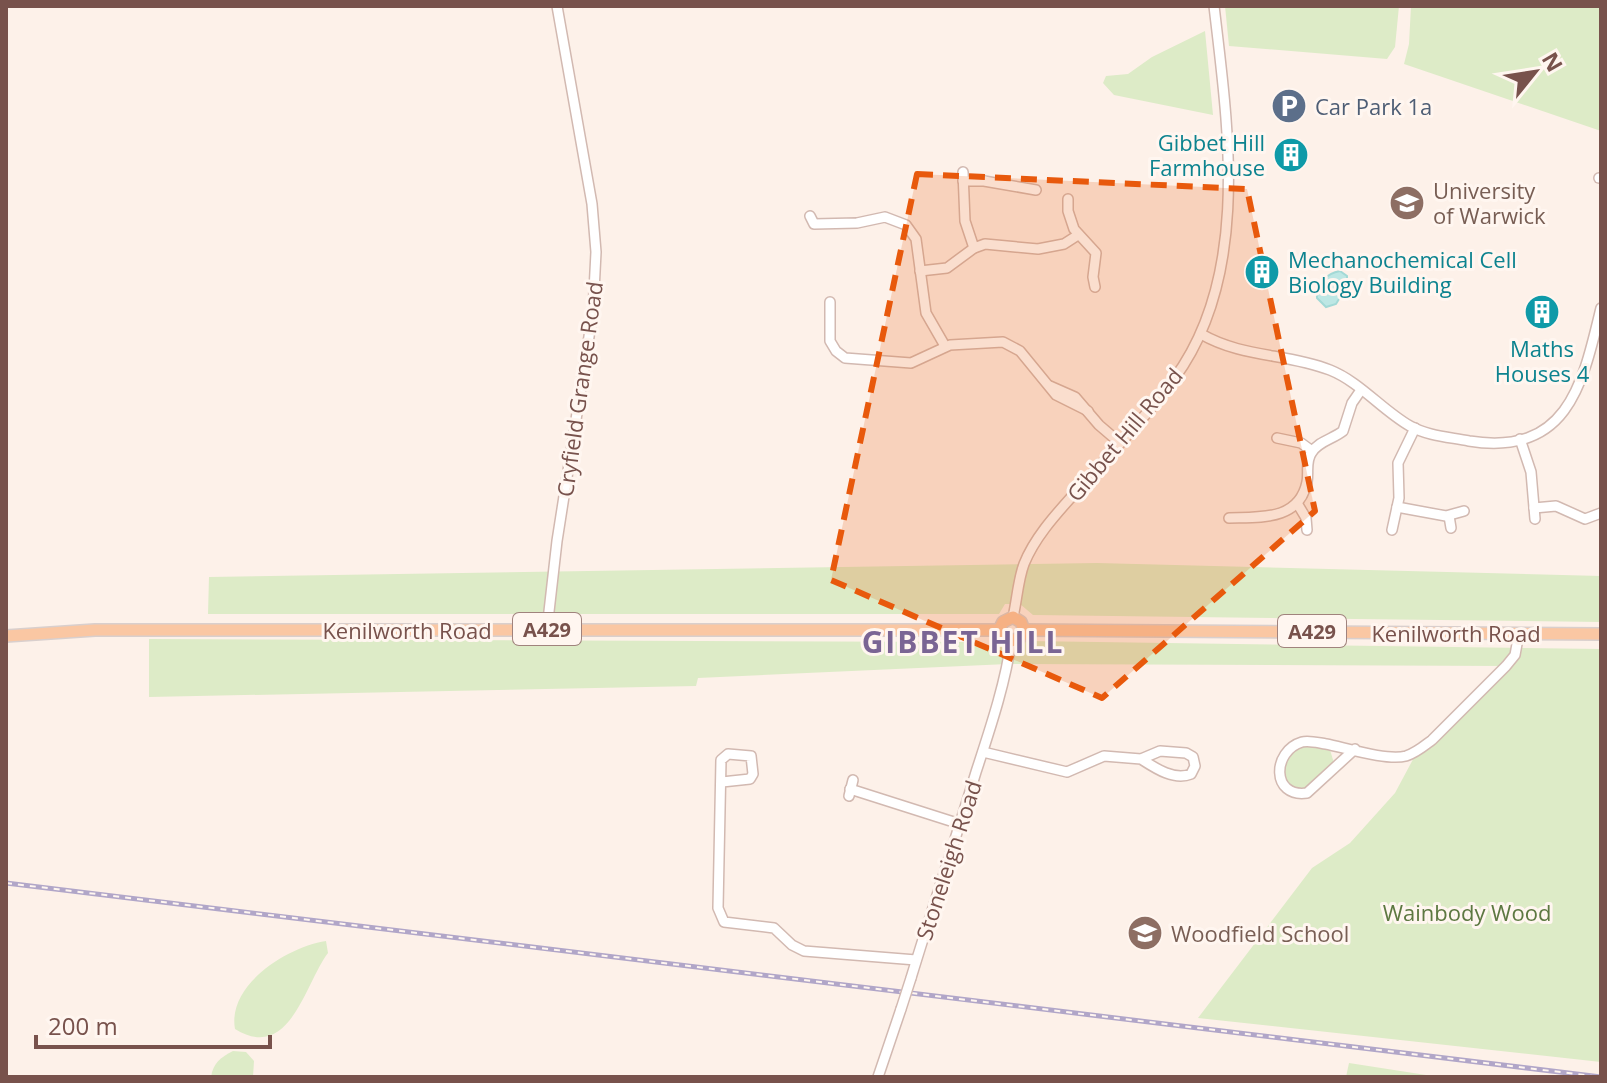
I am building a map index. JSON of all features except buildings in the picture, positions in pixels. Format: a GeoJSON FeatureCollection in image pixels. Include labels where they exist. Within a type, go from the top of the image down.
{"type":"FeatureCollection","features":[{"type":"Feature","properties":{"kind":"main road"},"geometry":{"type":"LineString","coordinates":[[1013,617],[1021,622],[1024,630],[1020,638],[1011,641],[1003,637],[999,630],[1003,622],[1013,617]]}},
{"type":"Feature","properties":{"kind":"main road","name":"Kenilworth Road"},"geometry":{"type":"LineString","coordinates":[[6,636],[95,630],[999,630]]}},
{"type":"Feature","properties":{"kind":"main road","name":"Kenilworth Road"},"geometry":{"type":"LineString","coordinates":[[1024,630],[1601,634]]}},
{"type":"Feature","properties":{"kind":"street","name":"Cryfield Grange Road"},"geometry":{"type":"LineString","coordinates":[[547,629],[557,541],[591,334],[596,252],[592,204],[557,6]]}},
{"type":"Feature","properties":{"kind":"street","name":"Gibbet Hill Road"},"geometry":{"type":"LineString","coordinates":[[1013,617],[1023,566],[1030,552],[1059,511],[1174,379],[1201,334],[1217,278],[1229,197],[1227,116],[1214,6]]}},
{"type":"Feature","properties":{"kind":"street"},"geometry":{"type":"LineString","coordinates":[[974,248],[967,230],[963,177],[1036,190]]}},
{"type":"Feature","properties":{"kind":"street"},"geometry":{"type":"LineString","coordinates":[[1068,199],[1068,211],[1078,235],[1092,245],[1096,253],[1095,287]]}},
{"type":"Feature","properties":{"kind":"street"},"geometry":{"type":"LineString","coordinates":[[811,225],[857,223],[878,217],[896,219],[906,225],[914,234],[926,313],[945,346]]}},
{"type":"Feature","properties":{"kind":"street"},"geometry":{"type":"LineString","coordinates":[[920,271],[950,266],[974,248],[989,244],[1038,249],[1064,244],[1078,235]]}},
{"type":"Feature","properties":{"kind":"street"},"geometry":{"type":"LineString","coordinates":[[830,302],[830,341],[845,358],[911,363],[945,346],[995,341],[1011,345],[1029,360],[1062,399],[1088,411],[1120,443]]}},
{"type":"Feature","properties":{"kind":"street"},"geometry":{"type":"LineString","coordinates":[[1201,334],[1235,350],[1330,370],[1415,428],[1479,442],[1520,439],[1550,424],[1570,404],[1582,382],[1601,308]]}},
{"type":"Feature","properties":{"kind":"street"},"geometry":{"type":"LineString","coordinates":[[1590,353],[1601,356]]}},
{"type":"Feature","properties":{"kind":"street"},"geometry":{"type":"LineString","coordinates":[[1229,518],[1248,513],[1278,515],[1297,503],[1307,485],[1308,461],[1312,451],[1343,431],[1352,403],[1361,390]]}},
{"type":"Feature","properties":{"kind":"street"},"geometry":{"type":"LineString","coordinates":[[1392,530],[1397,507],[1398,463],[1415,428]]}},
{"type":"Feature","properties":{"kind":"street"},"geometry":{"type":"LineString","coordinates":[[1277,438],[1301,443],[1312,451]]}},
{"type":"Feature","properties":{"kind":"street"},"geometry":{"type":"LineString","coordinates":[[1520,439],[1531,472],[1534,513],[1556,506],[1585,519],[1601,513]]}},
{"type":"Feature","properties":{"kind":"street"},"geometry":{"type":"LineString","coordinates":[[1297,503],[1306,518],[1307,530]]}},
{"type":"Feature","properties":{"kind":"street"},"geometry":{"type":"LineString","coordinates":[[1397,507],[1449,516],[1464,511]]}},
{"type":"Feature","properties":{"kind":"street"},"geometry":{"type":"LineString","coordinates":[[1449,516],[1451,528]]}},
{"type":"Feature","properties":{"kind":"street"},"geometry":{"type":"LineString","coordinates":[[1355,749],[1307,793],[1293,792],[1281,783],[1282,759],[1299,743],[1311,742],[1355,749],[1393,757],[1418,750],[1506,666],[1515,655],[1519,633]]}},
{"type":"Feature","properties":{"kind":"street","name":"Stoneleigh Road"},"geometry":{"type":"LineString","coordinates":[[878,1077],[983,752],[1008,664],[1011,641]]}},
{"type":"Feature","properties":{"kind":"street"},"geometry":{"type":"LineString","coordinates":[[983,752],[1067,772],[1104,756],[1141,759],[1156,752],[1186,753],[1193,757],[1195,766],[1191,774],[1179,776],[1153,769],[1141,759]]}},
{"type":"Feature","properties":{"kind":"street"},"geometry":{"type":"LineString","coordinates":[[722,782],[718,908],[724,922],[774,928],[792,945],[804,951],[916,960]]}},
{"type":"Feature","properties":{"kind":"street"},"geometry":{"type":"LineString","coordinates":[[851,789],[960,824]]}},
{"type":"Feature","properties":{"kind":"highlighted area"},"geometry":{"type":"Polygon","coordinates":[[[917,174],[1247,189],[1315,511],[1102,698],[831,580],[917,174]]]}},
{"type":"Feature","properties":{"kind":"green space"},"geometry":{"type":"Polygon","coordinates":[[[1225,6],[1399,6],[1395,47],[1387,59],[1229,46],[1225,6]]]}},
{"type":"Feature","properties":{"kind":"green space"},"geometry":{"type":"Polygon","coordinates":[[[1411,6],[1601,6],[1601,131],[1404,64],[1409,44],[1411,6]]]}},
{"type":"Feature","properties":{"kind":"green space"},"geometry":{"type":"Polygon","coordinates":[[[1205,31],[1213,115],[1114,95],[1103,83],[1106,76],[1128,74],[1152,57],[1205,31]]]}},
{"type":"Feature","properties":{"kind":"green space"},"geometry":{"type":"Polygon","coordinates":[[[1097,563],[1601,576],[1601,622],[1033,615],[1020,604],[1005,604],[999,614],[208,614],[209,577],[1097,563]]]}},
{"type":"Feature","properties":{"kind":"green space","name":"Wainbody Wood"},"geometry":{"type":"Polygon","coordinates":[[[149,639],[973,642],[986,646],[1027,641],[1601,649],[1601,1062],[1198,1018],[1312,868],[1350,843],[1395,793],[1418,750],[1505,666],[1008,664],[698,678],[696,686],[149,697],[149,639]]]}},
{"type":"Feature","properties":{"kind":"green space"},"geometry":{"type":"Polygon","coordinates":[[[1310,744],[1330,750],[1334,763],[1308,789],[1293,788],[1284,779],[1284,764],[1298,747],[1310,744]]]}},
{"type":"Feature","properties":{"kind":"green space"},"geometry":{"type":"Polygon","coordinates":[[[326,941],[328,953],[294,1015],[283,1028],[270,1036],[254,1037],[235,1029],[235,1013],[250,983],[294,951],[326,941]]]}},
{"type":"Feature","properties":{"kind":"green space"},"geometry":{"type":"Polygon","coordinates":[[[233,1051],[246,1052],[254,1061],[253,1077],[211,1077],[218,1061],[233,1051]]]}},
{"type":"Feature","properties":{"kind":"green space"},"geometry":{"type":"Polygon","coordinates":[[[1349,1063],[1439,1077],[1346,1077],[1349,1063]]]}},
{"type":"Feature","properties":{"kind":"water"},"geometry":{"type":"Polygon","coordinates":[[[1340,271],[1347,276],[1347,286],[1336,304],[1326,307],[1317,298],[1318,289],[1326,277],[1340,271]]]}},
{"type":"Feature","properties":{"kind":"railway"},"geometry":{"type":"LineString","coordinates":[[6,883],[1601,1077]]}},
{"type":"Feature","properties":{"kind":"place","name":"Car Park 1a"},"geometry":{"type":"Point","coordinates":[1289,106]}},
{"type":"Feature","properties":{"kind":"place","name":"Gibbet Hill Farmhouse"},"geometry":{"type":"Point","coordinates":[1291,155]}},
{"type":"Feature","properties":{"kind":"place","name":"University of Warwick"},"geometry":{"type":"Point","coordinates":[1407,203]}},
{"type":"Feature","properties":{"kind":"place","name":"Mechanochemical Cell Biology Building"},"geometry":{"type":"Point","coordinates":[1262,272]}},
{"type":"Feature","properties":{"kind":"place","name":"Maths Houses 4"},"geometry":{"type":"Point","coordinates":[1542,312]}},
{"type":"Feature","properties":{"kind":"place","name":"Woodfield School"},"geometry":{"type":"Point","coordinates":[1145,933]}},
{"type":"Feature","properties":{"kind":"district","name":"GIBBET HILL"},"geometry":{"type":"Point","coordinates":[963,641]}}]}
